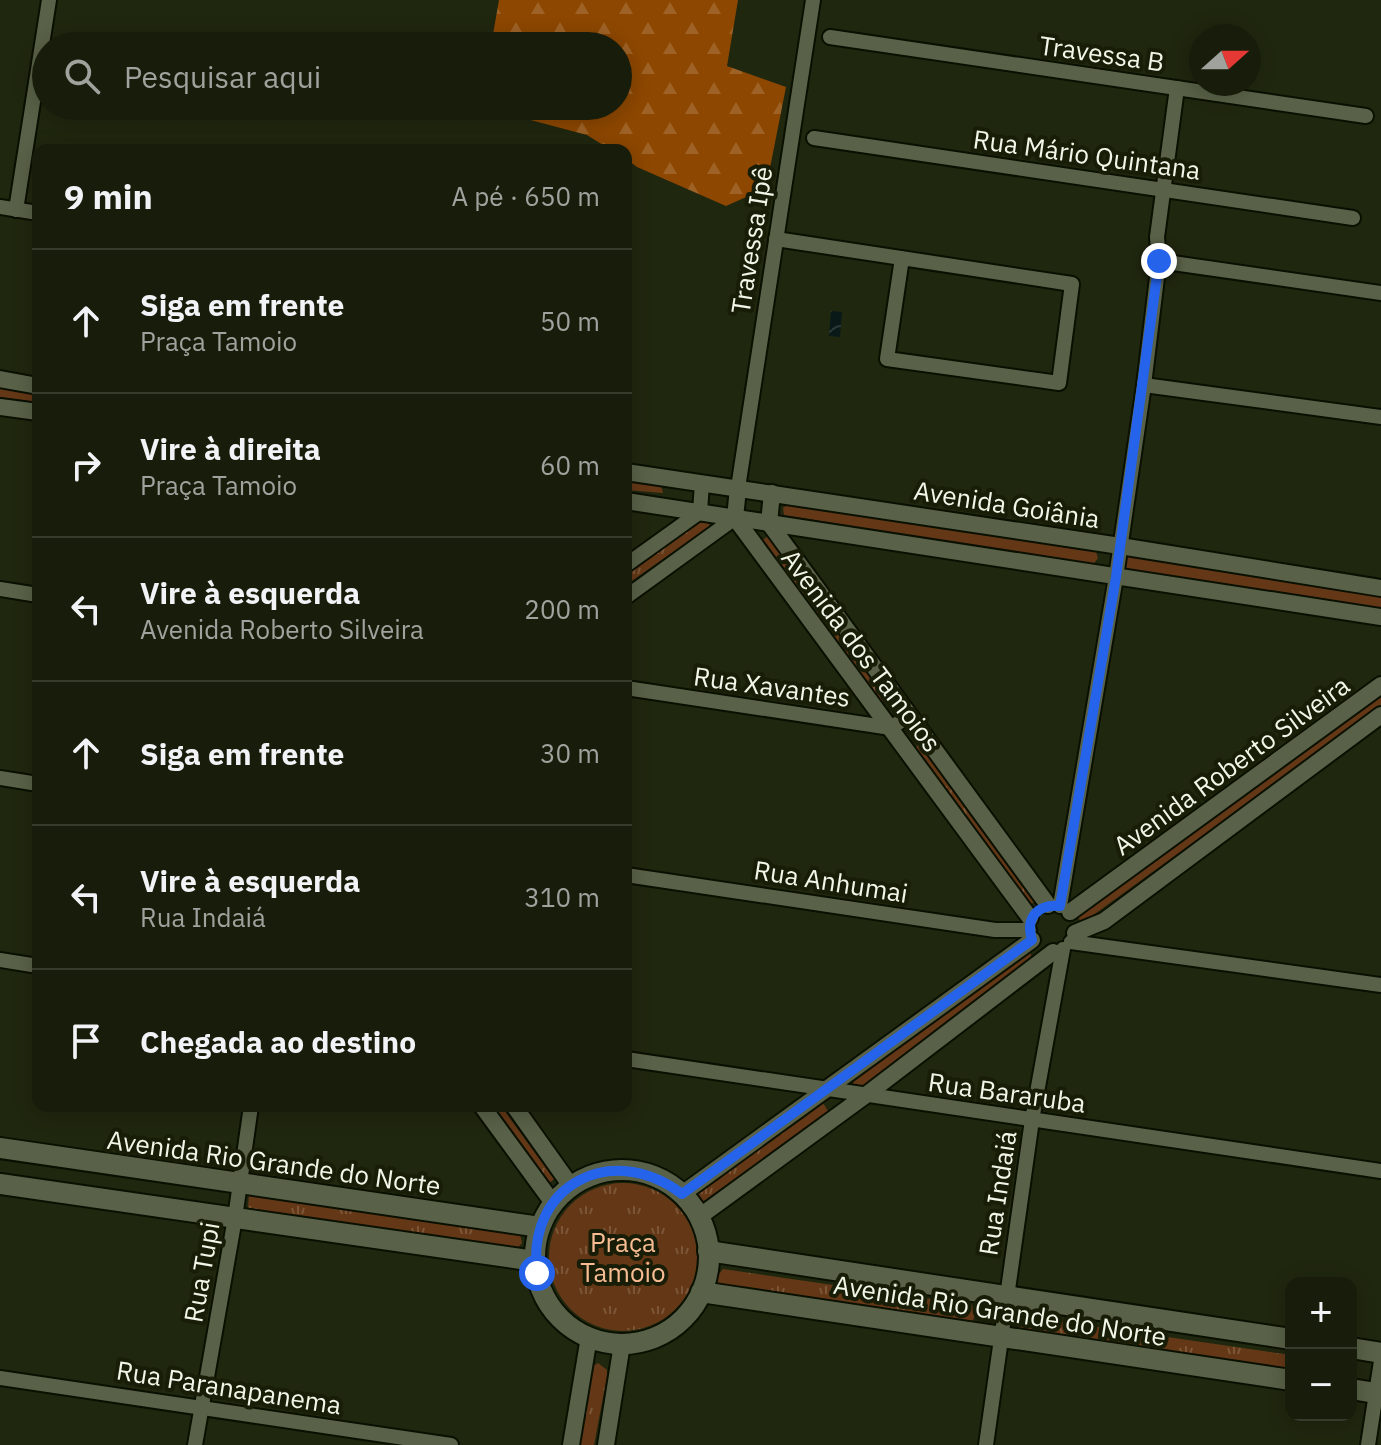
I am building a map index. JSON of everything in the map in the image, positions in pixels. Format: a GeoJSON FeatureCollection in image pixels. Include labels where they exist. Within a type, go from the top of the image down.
{"type":"FeatureCollection","features":[{"type":"Feature","properties":{"kind":"main road","name":"Avenida Rio Grande do Norte"},"geometry":{"type":"LineString","coordinates":[[0,1148],[540,1227]]}},
{"type":"Feature","properties":{"kind":"main road"},"geometry":{"type":"LineString","coordinates":[[628,1170],[657,1178],[682,1194],[699,1217],[708,1251],[706,1279],[691,1309],[678,1323],[661,1334],[622,1344],[589,1337],[568,1325],[551,1307],[540,1285],[535,1261],[540,1227],[553,1203],[571,1186],[589,1176],[609,1171],[628,1170]]}},
{"type":"Feature","properties":{"kind":"main road"},"geometry":{"type":"LineString","coordinates":[[0,1184],[535,1261]]}},
{"type":"Feature","properties":{"kind":"main road","name":"Avenida Rio Grande do Norte"},"geometry":{"type":"LineString","coordinates":[[708,1251],[1285,1338]]}},
{"type":"Feature","properties":{"kind":"main road","name":"Avenida Rio Grande do Norte"},"geometry":{"type":"LineString","coordinates":[[701,1292],[1285,1379]]}},
{"type":"Feature","properties":{"kind":"main road"},"geometry":{"type":"LineString","coordinates":[[1357,1349],[1381,1353]]}},
{"type":"Feature","properties":{"kind":"main road"},"geometry":{"type":"LineString","coordinates":[[1357,1390],[1378,1393]]}},
{"type":"Feature","properties":{"kind":"street"},"geometry":{"type":"LineString","coordinates":[[44,32],[49,0]]}},
{"type":"Feature","properties":{"kind":"street","name":"Travessa Ipê"},"geometry":{"type":"LineString","coordinates":[[738,488],[813,0]]}},
{"type":"Feature","properties":{"kind":"street","name":"Travessa B"},"geometry":{"type":"LineString","coordinates":[[830,37],[1366,116]]}},
{"type":"Feature","properties":{"kind":"street"},"geometry":{"type":"LineString","coordinates":[[1059,908],[1116,577],[1144,385],[1159,261],[1157,237],[1177,88]]}},
{"type":"Feature","properties":{"kind":"street"},"geometry":{"type":"LineString","coordinates":[[16,210],[32,108]]}},
{"type":"Feature","properties":{"kind":"street","name":"Rua Mário Quintana"},"geometry":{"type":"LineString","coordinates":[[814,138],[1353,218]]}},
{"type":"Feature","properties":{"kind":"street"},"geometry":{"type":"LineString","coordinates":[[0,207],[32,212]]}},
{"type":"Feature","properties":{"kind":"street"},"geometry":{"type":"LineString","coordinates":[[776,239],[902,258],[1072,284],[1059,383],[887,359],[902,258]]}},
{"type":"Feature","properties":{"kind":"street"},"geometry":{"type":"LineString","coordinates":[[1159,261],[1381,293]]}},
{"type":"Feature","properties":{"kind":"street"},"geometry":{"type":"LineString","coordinates":[[0,379],[32,385]]}},
{"type":"Feature","properties":{"kind":"street"},"geometry":{"type":"LineString","coordinates":[[1144,385],[1381,417]]}},
{"type":"Feature","properties":{"kind":"street"},"geometry":{"type":"LineString","coordinates":[[0,407],[32,411]]}},
{"type":"Feature","properties":{"kind":"street","name":"Avenida Goiânia"},"geometry":{"type":"LineString","coordinates":[[632,473],[1381,588]]}},
{"type":"Feature","properties":{"kind":"street"},"geometry":{"type":"LineString","coordinates":[[700,512],[702,483]]}},
{"type":"Feature","properties":{"kind":"street"},"geometry":{"type":"LineString","coordinates":[[632,593],[735,518],[738,488]]}},
{"type":"Feature","properties":{"kind":"street"},"geometry":{"type":"LineString","coordinates":[[769,523],[772,493]]}},
{"type":"Feature","properties":{"kind":"street"},"geometry":{"type":"LineString","coordinates":[[632,502],[1381,617]]}},
{"type":"Feature","properties":{"kind":"street"},"geometry":{"type":"LineString","coordinates":[[632,561],[700,512]]}},
{"type":"Feature","properties":{"kind":"street","name":"Avenida dos Tamoios"},"geometry":{"type":"LineString","coordinates":[[735,518],[891,728],[1030,929]]}},
{"type":"Feature","properties":{"kind":"street","name":"Avenida dos Tamoios"},"geometry":{"type":"LineString","coordinates":[[769,523],[908,716],[1059,908]]}},
{"type":"Feature","properties":{"kind":"street"},"geometry":{"type":"LineString","coordinates":[[0,589],[32,594]]}},
{"type":"Feature","properties":{"kind":"street","name":"Avenida Roberto Silveira"},"geometry":{"type":"LineString","coordinates":[[1059,908],[1381,685]]}},
{"type":"Feature","properties":{"kind":"street","name":"Rua Xavantes"},"geometry":{"type":"LineString","coordinates":[[632,689],[891,728]]}},
{"type":"Feature","properties":{"kind":"street","name":"Avenida Roberto Silveira"},"geometry":{"type":"LineString","coordinates":[[699,1217],[1381,715]]}},
{"type":"Feature","properties":{"kind":"street"},"geometry":{"type":"LineString","coordinates":[[891,728],[908,716]]}},
{"type":"Feature","properties":{"kind":"street"},"geometry":{"type":"LineString","coordinates":[[0,778],[32,783]]}},
{"type":"Feature","properties":{"kind":"street","name":"Rua Anhumai"},"geometry":{"type":"LineString","coordinates":[[632,876],[995,930],[1030,929]]}},
{"type":"Feature","properties":{"kind":"street"},"geometry":{"type":"LineString","coordinates":[[682,1194],[827,1089],[1030,929],[1038,909],[1059,908],[1075,922],[1066,944]]}},
{"type":"Feature","properties":{"kind":"street"},"geometry":{"type":"LineString","coordinates":[[1030,929],[1040,949],[1066,944],[1381,985]]}},
{"type":"Feature","properties":{"kind":"street","name":"Rua Indaiá"},"geometry":{"type":"LineString","coordinates":[[986,1445],[1032,1120],[1066,944]]}},
{"type":"Feature","properties":{"kind":"street"},"geometry":{"type":"LineString","coordinates":[[0,960],[32,965]]}},
{"type":"Feature","properties":{"kind":"street","name":"Rua Bararuba"},"geometry":{"type":"LineString","coordinates":[[632,1060],[1381,1171]]}},
{"type":"Feature","properties":{"kind":"street","name":"Rua Tupi"},"geometry":{"type":"LineString","coordinates":[[195,1445],[250,1112]]}},
{"type":"Feature","properties":{"kind":"street"},"geometry":{"type":"LineString","coordinates":[[486,1112],[553,1203]]}},
{"type":"Feature","properties":{"kind":"street"},"geometry":{"type":"LineString","coordinates":[[518,1112],[571,1186]]}},
{"type":"Feature","properties":{"kind":"street"},"geometry":{"type":"LineString","coordinates":[[571,1445],[589,1337]]}},
{"type":"Feature","properties":{"kind":"street"},"geometry":{"type":"LineString","coordinates":[[606,1445],[622,1344]]}},
{"type":"Feature","properties":{"kind":"street"},"geometry":{"type":"LineString","coordinates":[[1368,1445],[1381,1361]]}},
{"type":"Feature","properties":{"kind":"street","name":"Rua Paranapanema"},"geometry":{"type":"LineString","coordinates":[[0,1378],[451,1445]]}},
{"type":"Feature","properties":{"kind":"green space"},"geometry":{"type":"Polygon","coordinates":[[[499,0],[738,0],[727,66],[786,87],[766,188],[726,206],[637,167],[632,163],[632,144],[601,144],[587,135],[530,120],[632,120],[632,32],[493,32],[499,0]]]}},
{"type":"Feature","properties":{"kind":"green space"},"geometry":{"type":"Polygon","coordinates":[[[0,385],[32,390],[32,401],[0,397],[0,385]]]}},
{"type":"Feature","properties":{"kind":"green space"},"geometry":{"type":"Polygon","coordinates":[[[632,481],[661,485],[663,493],[632,490],[632,481]]]}},
{"type":"Feature","properties":{"kind":"green space"},"geometry":{"type":"Polygon","coordinates":[[[790,503],[1096,552],[1098,558],[1093,565],[784,515],[783,508],[790,503]]]}},
{"type":"Feature","properties":{"kind":"green space"},"geometry":{"type":"Polygon","coordinates":[[[705,519],[710,526],[632,581],[632,570],[705,519]]]}},
{"type":"Feature","properties":{"kind":"green space"},"geometry":{"type":"Polygon","coordinates":[[[770,535],[890,696],[882,702],[761,541],[770,535]]]}},
{"type":"Feature","properties":{"kind":"green space"},"geometry":{"type":"Polygon","coordinates":[[[1130,556],[1381,596],[1381,609],[1127,570],[1123,566],[1125,558],[1130,556]]]}},
{"type":"Feature","properties":{"kind":"green space"},"geometry":{"type":"Polygon","coordinates":[[[1381,694],[1381,706],[1085,921],[1080,921],[1078,916],[1381,694]]]}},
{"type":"Feature","properties":{"kind":"green space"},"geometry":{"type":"Polygon","coordinates":[[[920,744],[1034,902],[1025,908],[911,751],[920,744]]]}},
{"type":"Feature","properties":{"kind":"green space"},"geometry":{"type":"Polygon","coordinates":[[[1028,952],[1031,962],[860,1088],[853,1085],[854,1079],[1028,952]]]}},
{"type":"Feature","properties":{"kind":"green space"},"geometry":{"type":"Polygon","coordinates":[[[823,1103],[828,1111],[701,1203],[695,1195],[823,1103]]]}},
{"type":"Feature","properties":{"kind":"green space"},"geometry":{"type":"Polygon","coordinates":[[[493,1112],[505,1112],[554,1179],[547,1185],[493,1112]]]}},
{"type":"Feature","properties":{"kind":"green space","name":"Praça Tamoio"},"geometry":{"type":"Polygon","coordinates":[[[623,1183],[651,1188],[676,1204],[692,1229],[697,1257],[692,1285],[676,1310],[651,1326],[623,1331],[595,1326],[570,1310],[554,1285],[549,1257],[554,1229],[570,1204],[595,1188],[623,1183]]]}},
{"type":"Feature","properties":{"kind":"green space"},"geometry":{"type":"Polygon","coordinates":[[[249,1193],[513,1230],[520,1234],[522,1243],[513,1253],[255,1212],[248,1209],[249,1193]]]}},
{"type":"Feature","properties":{"kind":"green space"},"geometry":{"type":"Polygon","coordinates":[[[723,1269],[972,1305],[975,1316],[969,1327],[720,1288],[716,1278],[723,1269]]]}},
{"type":"Feature","properties":{"kind":"green space"},"geometry":{"type":"Polygon","coordinates":[[[1023,1316],[1285,1354],[1285,1373],[1019,1331],[1017,1325],[1023,1316]]]}},
{"type":"Feature","properties":{"kind":"green space"},"geometry":{"type":"Polygon","coordinates":[[[598,1363],[607,1370],[607,1376],[594,1445],[578,1445],[592,1367],[598,1363]]]}},
{"type":"Feature","properties":{"kind":"water"},"geometry":{"type":"Polygon","coordinates":[[[831,311],[842,312],[840,337],[829,336],[831,311]]]}},
{"type":"Feature","properties":{"kind":"route"},"geometry":{"type":"LineString","coordinates":[[537,1273],[535,1261],[540,1227],[553,1203],[571,1186],[589,1176],[628,1170],[648,1174],[682,1194],[1032,940],[1030,918],[1038,909],[1048,905],[1060,906],[1116,577],[1159,261]]}}]}
